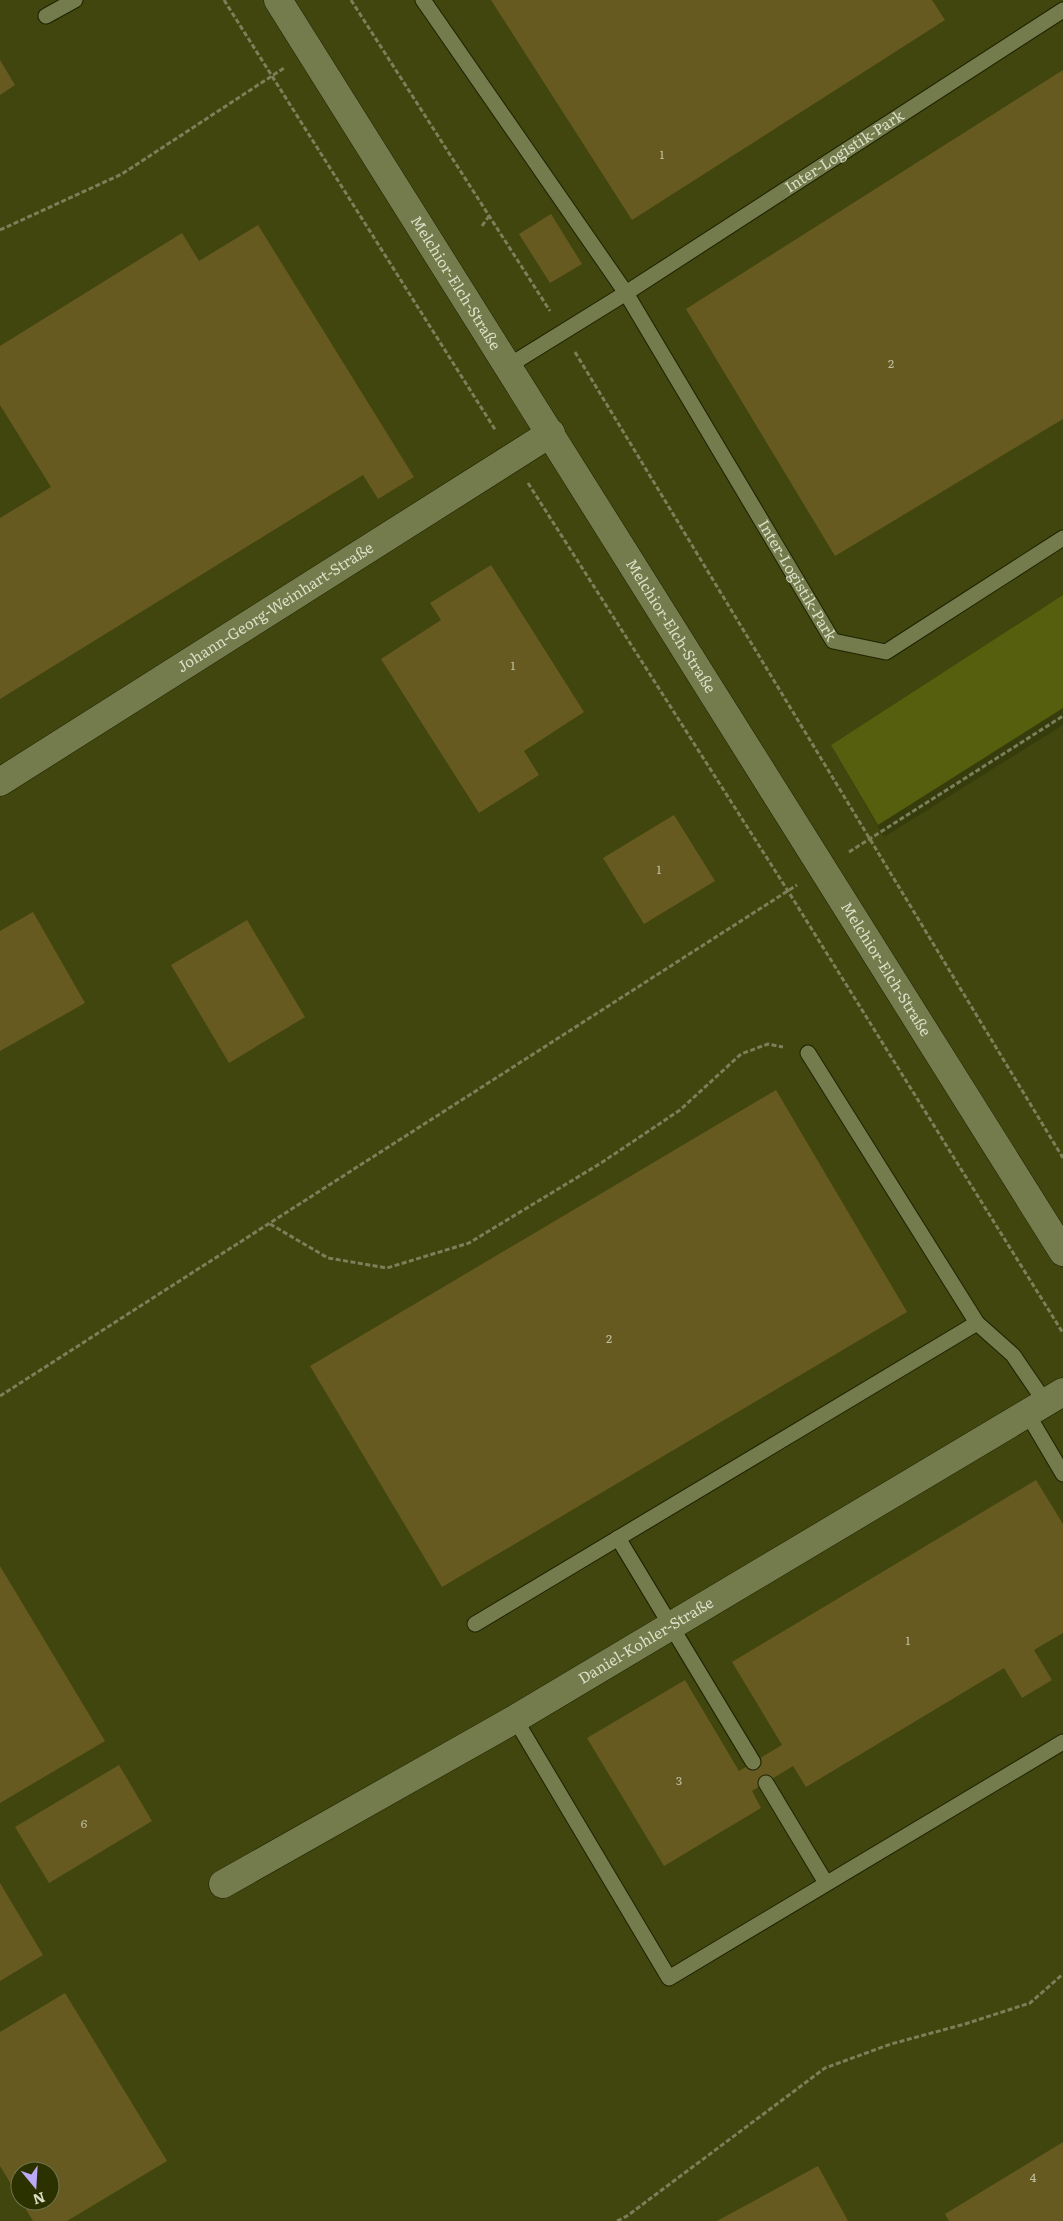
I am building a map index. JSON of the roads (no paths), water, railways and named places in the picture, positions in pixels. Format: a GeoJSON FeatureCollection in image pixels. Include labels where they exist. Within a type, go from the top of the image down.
{"type":"FeatureCollection","features":[{"type":"Feature","properties":{"kind":"street","name":"Melchior-Elch-Straße"},"geometry":{"type":"LineString","coordinates":[[278,0],[1063,1252]]}},
{"type":"Feature","properties":{"kind":"street","name":"Johann-Georg-Weinhart-Straße"},"geometry":{"type":"LineString","coordinates":[[0,782],[551,433]]}},
{"type":"Feature","properties":{"kind":"street","name":"Daniel-Kohler-Straße"},"geometry":{"type":"LineString","coordinates":[[223,1884],[515,1719],[1045,1403]]}},
{"type":"Feature","properties":{"kind":"lane"},"geometry":{"type":"LineString","coordinates":[[46,16],[75,0]]}},
{"type":"Feature","properties":{"kind":"lane","name":"Inter-Logistik-Park"},"geometry":{"type":"LineString","coordinates":[[423,0],[626,294],[832,641],[886,652],[1063,538]]}},
{"type":"Feature","properties":{"kind":"lane","name":"Inter-Logistik-Park"},"geometry":{"type":"LineString","coordinates":[[508,366],[626,294],[1063,10]]}},
{"type":"Feature","properties":{"kind":"lane"},"geometry":{"type":"LineString","coordinates":[[808,1053],[976,1323],[1013,1356],[1045,1403],[1063,1474]]}},
{"type":"Feature","properties":{"kind":"lane"},"geometry":{"type":"LineString","coordinates":[[474,1624],[976,1323]]}},
{"type":"Feature","properties":{"kind":"lane"},"geometry":{"type":"LineString","coordinates":[[618,1538],[754,1762]]}},
{"type":"Feature","properties":{"kind":"lane"},"geometry":{"type":"LineString","coordinates":[[515,1719],[670,1978],[1063,1742]]}},
{"type":"Feature","properties":{"kind":"lane"},"geometry":{"type":"LineString","coordinates":[[766,1783],[826,1883]]}}]}
